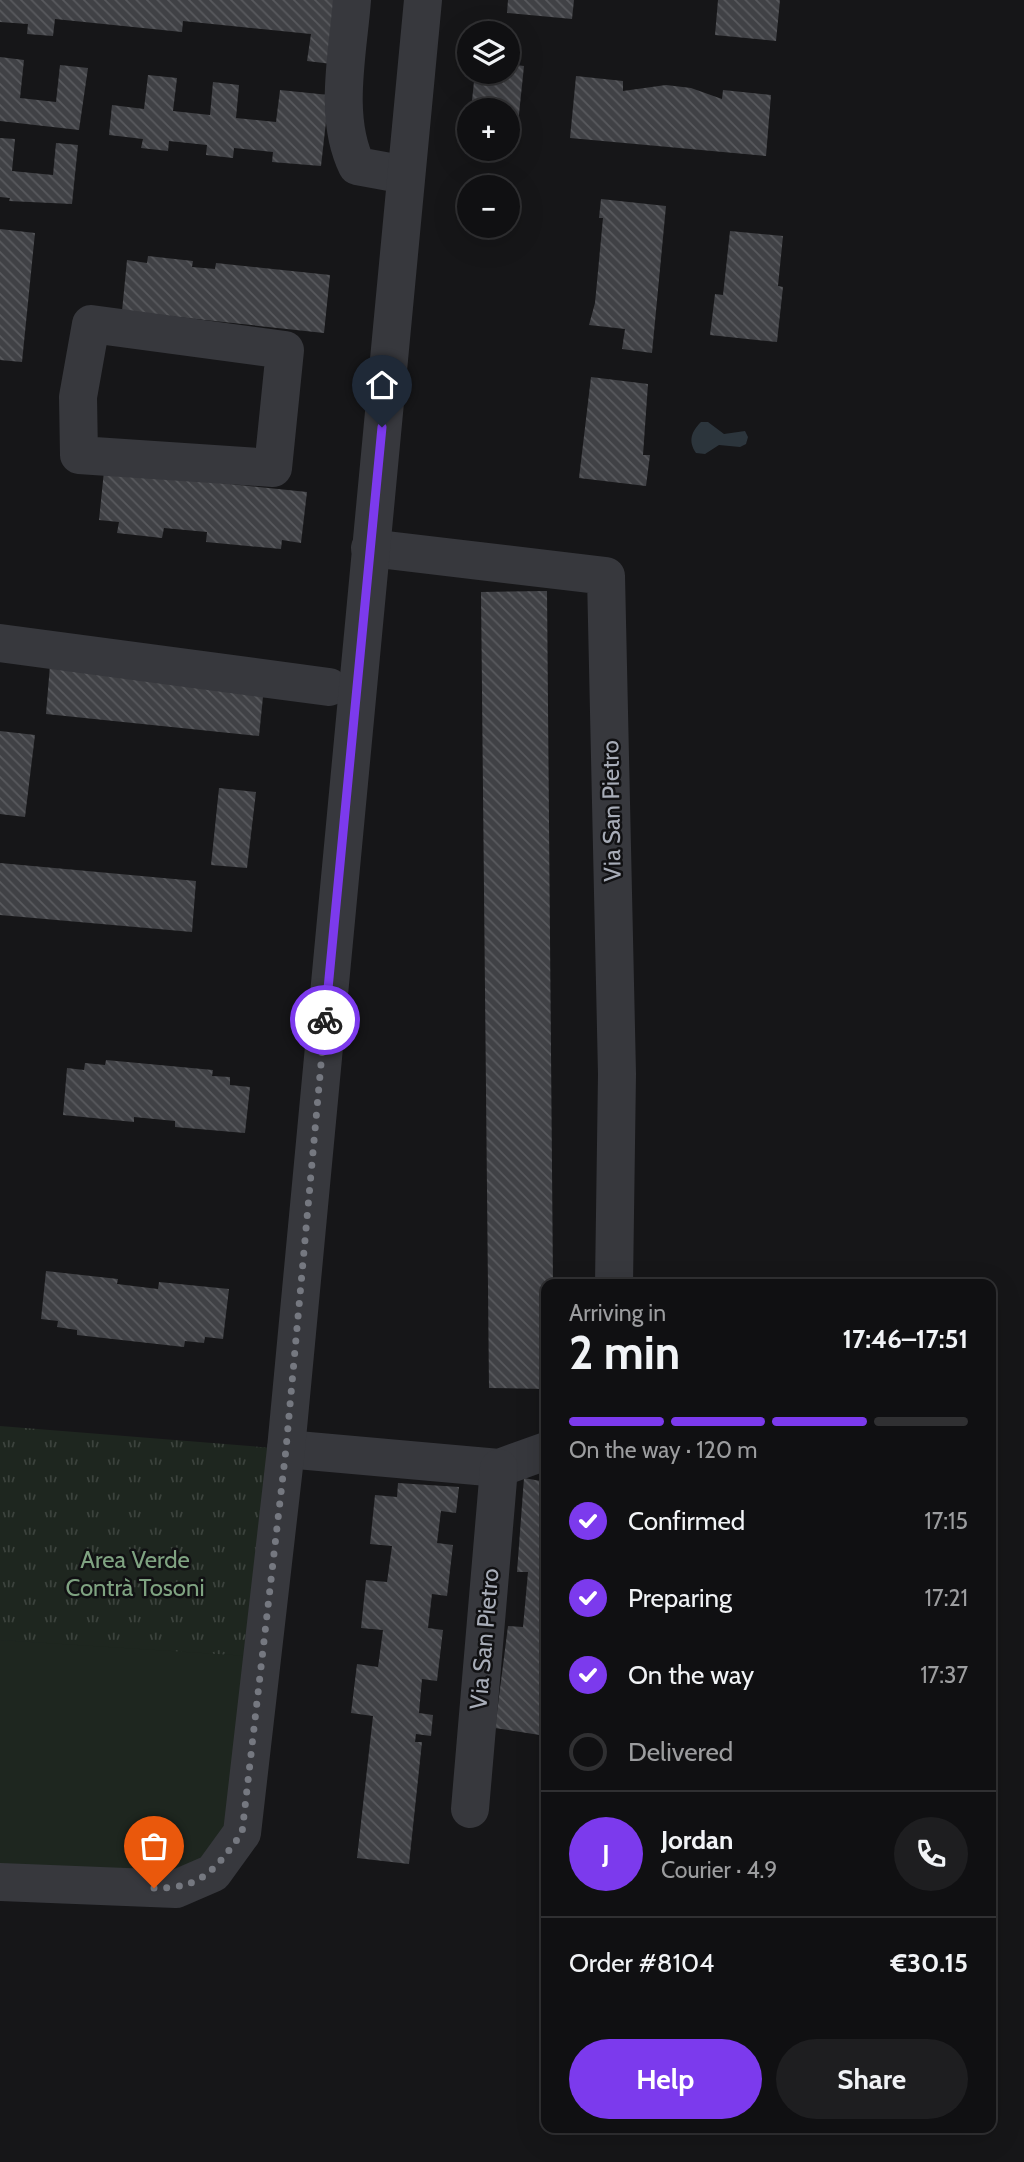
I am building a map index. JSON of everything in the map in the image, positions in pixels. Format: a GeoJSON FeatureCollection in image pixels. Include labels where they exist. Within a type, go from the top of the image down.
{"type":"FeatureCollection","features":[{"type":"Feature","properties":{"kind":"street"},"geometry":{"type":"LineString","coordinates":[[352,0],[345,92],[346,144],[357,166],[406,176]]}},
{"type":"Feature","properties":{"kind":"street"},"geometry":{"type":"LineString","coordinates":[[0,1882],[176,1889],[213,1873],[242,1833],[286,1449],[423,0]]}},
{"type":"Feature","properties":{"kind":"street"},"geometry":{"type":"LineString","coordinates":[[91,324],[285,350],[273,468],[79,455],[78,397],[91,324]]}},
{"type":"Feature","properties":{"kind":"street","name":"Via San Pietro"},"geometry":{"type":"LineString","coordinates":[[370,548],[606,576],[617,1074],[614,1279]]}},
{"type":"Feature","properties":{"kind":"street"},"geometry":{"type":"LineString","coordinates":[[0,643],[329,687]]}},
{"type":"Feature","properties":{"kind":"street"},"geometry":{"type":"LineString","coordinates":[[286,1449],[499,1468],[541,1453]]}},
{"type":"Feature","properties":{"kind":"street","name":"Via San Pietro"},"geometry":{"type":"LineString","coordinates":[[470,1809],[499,1468]]}},
{"type":"Feature","properties":{"kind":"green space","name":"Area Verde Contrà Tosoni"},"geometry":{"type":"Polygon","coordinates":[[[0,1426],[286,1449],[262,1657],[0,1882],[0,1426]]]}},
{"type":"Feature","properties":{"kind":"green space"},"geometry":{"type":"Polygon","coordinates":[[[0,1640],[262,1657],[242,1833],[213,1873],[0,1882],[0,1640]]]}},
{"type":"Feature","properties":{"kind":"shaded area"},"geometry":{"type":"Polygon","coordinates":[[[701,422],[708,422],[724,434],[745,431],[748,437],[746,444],[740,447],[719,445],[705,454],[696,453],[692,437],[701,422]]]}},
{"type":"Feature","properties":{"kind":"building"},"geometry":{"type":"Polygon","coordinates":[[[0,0],[339,0],[332,64],[307,61],[311,34],[183,21],[182,32],[55,19],[53,36],[27,34],[28,24],[0,22],[0,0]]]}},
{"type":"Feature","properties":{"kind":"building"},"geometry":{"type":"Polygon","coordinates":[[[508,0],[574,0],[572,19],[507,13],[508,0]]]}},
{"type":"Feature","properties":{"kind":"building"},"geometry":{"type":"Polygon","coordinates":[[[718,0],[780,0],[776,41],[715,35],[718,0]]]}},
{"type":"Feature","properties":{"kind":"building"},"geometry":{"type":"Polygon","coordinates":[[[0,57],[24,60],[20,98],[56,102],[60,65],[88,68],[79,130],[0,121],[0,57]]]}},
{"type":"Feature","properties":{"kind":"building"},"geometry":{"type":"Polygon","coordinates":[[[520,66],[524,66],[520,104],[520,98],[472,98],[474,84],[520,84],[520,66]]]}},
{"type":"Feature","properties":{"kind":"building"},"geometry":{"type":"Polygon","coordinates":[[[148,75],[177,78],[173,111],[210,115],[213,82],[239,85],[236,118],[276,122],[280,90],[329,95],[321,166],[272,162],[273,152],[234,148],[233,158],[206,155],[207,145],[169,141],[168,151],[141,148],[143,139],[109,135],[112,105],[144,109],[148,75]]]}},
{"type":"Feature","properties":{"kind":"building"},"geometry":{"type":"Polygon","coordinates":[[[576,76],[623,81],[623,91],[666,85],[691,88],[722,99],[723,90],[771,95],[766,156],[570,138],[576,76]]]}},
{"type":"Feature","properties":{"kind":"building"},"geometry":{"type":"Polygon","coordinates":[[[0,138],[15,139],[12,171],[53,175],[56,143],[78,145],[72,204],[9,201],[10,198],[0,197],[0,138]]]}},
{"type":"Feature","properties":{"kind":"building"},"geometry":{"type":"Polygon","coordinates":[[[601,199],[666,206],[652,353],[622,349],[625,329],[589,325],[595,303],[603,218],[599,218],[601,199]]]}},
{"type":"Feature","properties":{"kind":"building"},"geometry":{"type":"Polygon","coordinates":[[[0,229],[35,233],[22,362],[0,360],[0,229]]]}},
{"type":"Feature","properties":{"kind":"building"},"geometry":{"type":"Polygon","coordinates":[[[730,231],[783,236],[778,286],[783,287],[777,342],[710,335],[715,294],[723,295],[730,231]]]}},
{"type":"Feature","properties":{"kind":"building"},"geometry":{"type":"Polygon","coordinates":[[[148,256],[193,261],[192,267],[215,269],[216,263],[330,275],[324,333],[122,311],[127,260],[147,263],[148,256]]]}},
{"type":"Feature","properties":{"kind":"building"},"geometry":{"type":"Polygon","coordinates":[[[591,377],[648,384],[643,455],[650,455],[646,486],[579,478],[591,377]]]}},
{"type":"Feature","properties":{"kind":"building"},"geometry":{"type":"Polygon","coordinates":[[[104,471],[307,492],[301,543],[282,540],[281,549],[206,542],[207,532],[164,528],[162,538],[117,533],[119,522],[99,520],[104,471]]]}},
{"type":"Feature","properties":{"kind":"building"},"geometry":{"type":"Polygon","coordinates":[[[547,591],[553,1279],[541,1279],[541,1389],[489,1388],[481,592],[547,591]]]}},
{"type":"Feature","properties":{"kind":"building"},"geometry":{"type":"Polygon","coordinates":[[[50,665],[264,687],[259,736],[46,714],[50,665]]]}},
{"type":"Feature","properties":{"kind":"building"},"geometry":{"type":"Polygon","coordinates":[[[0,731],[35,735],[25,817],[0,814],[0,731]]]}},
{"type":"Feature","properties":{"kind":"building"},"geometry":{"type":"Polygon","coordinates":[[[219,788],[256,792],[247,868],[211,865],[219,788]]]}},
{"type":"Feature","properties":{"kind":"building"},"geometry":{"type":"Polygon","coordinates":[[[0,863],[196,881],[192,932],[0,915],[0,863]]]}},
{"type":"Feature","properties":{"kind":"building"},"geometry":{"type":"Polygon","coordinates":[[[106,1060],[213,1070],[212,1076],[230,1077],[230,1085],[250,1087],[245,1133],[175,1127],[175,1121],[134,1117],[134,1122],[63,1115],[67,1068],[84,1070],[85,1063],[105,1065],[106,1060]]]}},
{"type":"Feature","properties":{"kind":"building"},"geometry":{"type":"Polygon","coordinates":[[[46,1271],[118,1279],[117,1284],[158,1289],[159,1282],[229,1289],[223,1339],[205,1337],[204,1343],[185,1341],[184,1347],[77,1335],[77,1330],[57,1327],[58,1321],[41,1319],[46,1271]]]}},
{"type":"Feature","properties":{"kind":"building"},"geometry":{"type":"Polygon","coordinates":[[[524,1478],[541,1481],[541,1735],[495,1728],[508,1626],[523,1627],[528,1572],[517,1572],[524,1478]]]}},
{"type":"Feature","properties":{"kind":"building"},"geometry":{"type":"Polygon","coordinates":[[[398,1483],[459,1487],[456,1513],[441,1511],[437,1543],[453,1545],[447,1596],[432,1594],[428,1628],[443,1630],[437,1681],[422,1679],[419,1713],[433,1715],[431,1736],[416,1734],[415,1742],[422,1742],[409,1864],[357,1858],[373,1716],[351,1713],[357,1664],[378,1667],[383,1630],[361,1628],[366,1580],[387,1582],[392,1546],[370,1544],[375,1495],[397,1497],[398,1483]]]}},
{"type":"Feature","properties":{"kind":"way so far"},"geometry":{"type":"LineString","coordinates":[[154,1888],[176,1889],[213,1873],[242,1833],[286,1449],[325,1020]]}},
{"type":"Feature","properties":{"kind":"route"},"geometry":{"type":"LineString","coordinates":[[325,1020],[382,427]]}}]}
